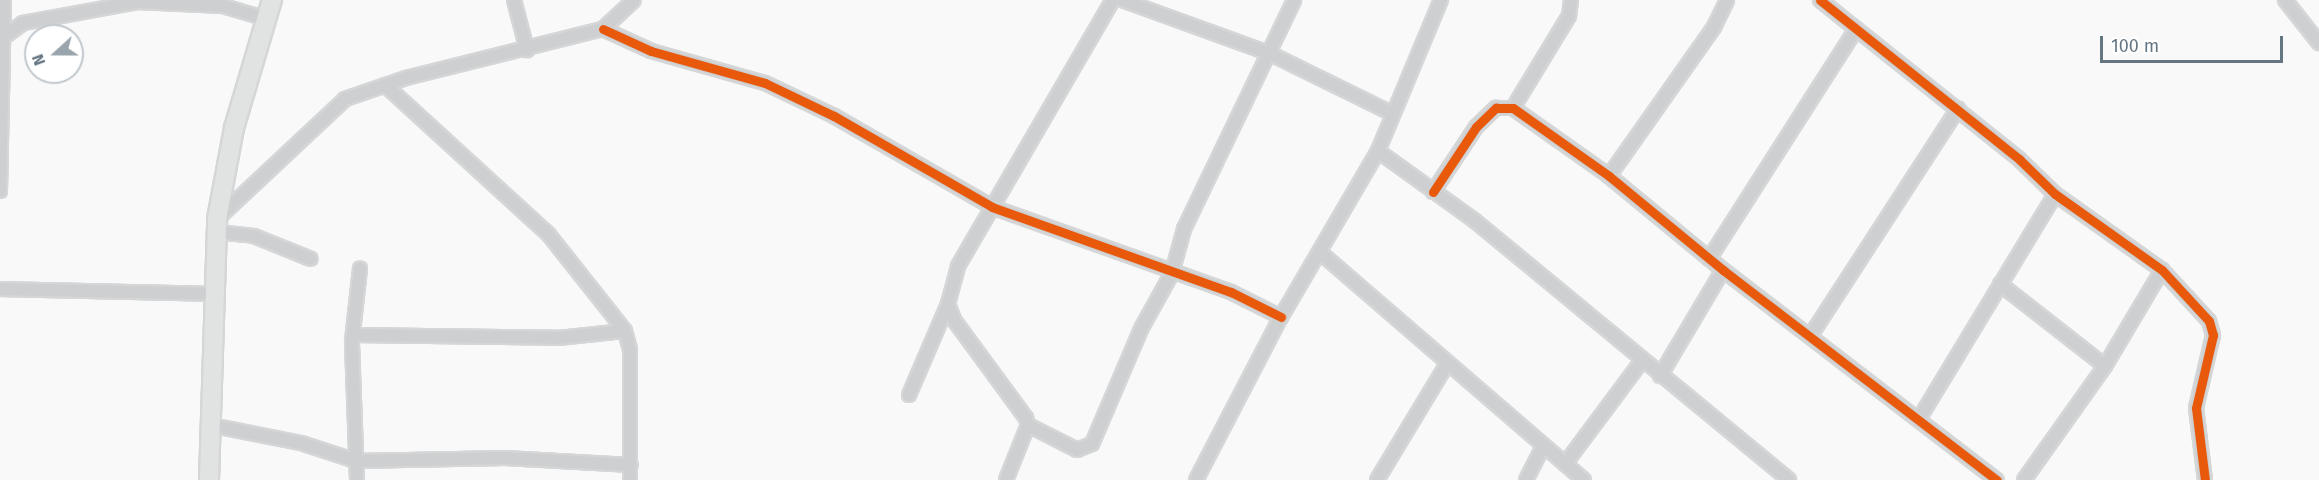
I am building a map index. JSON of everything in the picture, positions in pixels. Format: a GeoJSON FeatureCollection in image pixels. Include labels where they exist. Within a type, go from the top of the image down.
{"type":"FeatureCollection","features":[{"type":"Feature","properties":{"kind":"main road"},"geometry":{"type":"LineString","coordinates":[[209,480],[213,294],[217,226],[234,128],[272,0]]}},
{"type":"Feature","properties":{"kind":"street"},"geometry":{"type":"LineString","coordinates":[[0,191],[4,0]]}},
{"type":"Feature","properties":{"kind":"street"},"geometry":{"type":"LineString","coordinates":[[514,0],[527,50]]}},
{"type":"Feature","properties":{"kind":"street"},"geometry":{"type":"LineString","coordinates":[[217,226],[345,99],[385,85],[603,29],[634,0]]}},
{"type":"Feature","properties":{"kind":"street"},"geometry":{"type":"LineString","coordinates":[[909,395],[948,304],[951,281],[1113,0]]}},
{"type":"Feature","properties":{"kind":"street"},"geometry":{"type":"LineString","coordinates":[[1122,0],[1270,54],[1393,114]]}},
{"type":"Feature","properties":{"kind":"street"},"geometry":{"type":"LineString","coordinates":[[948,304],[954,320],[1021,407],[1028,425],[1077,450],[1092,444],[1141,329],[1172,273],[1184,229],[1294,0]]}},
{"type":"Feature","properties":{"kind":"street"},"geometry":{"type":"LineString","coordinates":[[1196,480],[1281,317],[1322,254],[1378,151],[1441,0]]}},
{"type":"Feature","properties":{"kind":"street"},"geometry":{"type":"LineString","coordinates":[[1513,108],[1569,16],[1571,0]]}},
{"type":"Feature","properties":{"kind":"street"},"geometry":{"type":"LineString","coordinates":[[1609,176],[1714,27],[1727,0]]}},
{"type":"Feature","properties":{"kind":"street"},"geometry":{"type":"LineString","coordinates":[[1820,0],[1855,31],[1958,109],[2055,194],[2162,270],[2209,321],[2212,335],[2196,408],[2205,480]]}},
{"type":"Feature","properties":{"kind":"street"},"geometry":{"type":"LineString","coordinates":[[2285,0],[2319,43]]}},
{"type":"Feature","properties":{"kind":"street"},"geometry":{"type":"LineString","coordinates":[[4,36],[23,23],[137,2],[224,6],[267,19]]}},
{"type":"Feature","properties":{"kind":"street"},"geometry":{"type":"LineString","coordinates":[[4,15],[23,23]]}},
{"type":"Feature","properties":{"kind":"street"},"geometry":{"type":"LineString","coordinates":[[603,29],[651,51],[765,83],[834,116],[992,207],[1172,273],[1231,292],[1281,317]]}},
{"type":"Feature","properties":{"kind":"street"},"geometry":{"type":"LineString","coordinates":[[1709,259],[1855,31]]}},
{"type":"Feature","properties":{"kind":"street"},"geometry":{"type":"LineString","coordinates":[[385,85],[549,235],[625,331],[630,350],[632,465],[630,480]]}},
{"type":"Feature","properties":{"kind":"street"},"geometry":{"type":"LineString","coordinates":[[1433,192],[1476,127],[1496,108],[1513,108],[1609,176],[1723,270],[1811,335],[1997,480]]}},
{"type":"Feature","properties":{"kind":"street"},"geometry":{"type":"LineString","coordinates":[[1811,335],[1958,109]]}},
{"type":"Feature","properties":{"kind":"street"},"geometry":{"type":"LineString","coordinates":[[1378,151],[1492,235],[1641,362],[1789,480]]}},
{"type":"Feature","properties":{"kind":"street"},"geometry":{"type":"LineString","coordinates":[[1919,419],[2055,194]]}},
{"type":"Feature","properties":{"kind":"street"},"geometry":{"type":"LineString","coordinates":[[217,226],[254,236],[311,259]]}},
{"type":"Feature","properties":{"kind":"street"},"geometry":{"type":"LineString","coordinates":[[1322,254],[1584,480]]}},
{"type":"Feature","properties":{"kind":"street"},"geometry":{"type":"LineString","coordinates":[[357,480],[353,335],[360,268]]}},
{"type":"Feature","properties":{"kind":"street"},"geometry":{"type":"LineString","coordinates":[[1660,376],[1723,270]]}},
{"type":"Feature","properties":{"kind":"street"},"geometry":{"type":"LineString","coordinates":[[2024,480],[2105,366],[2162,270]]}},
{"type":"Feature","properties":{"kind":"street"},"geometry":{"type":"LineString","coordinates":[[2000,285],[2105,366]]}},
{"type":"Feature","properties":{"kind":"street"},"geometry":{"type":"LineString","coordinates":[[0,289],[213,294]]}},
{"type":"Feature","properties":{"kind":"street"},"geometry":{"type":"LineString","coordinates":[[353,335],[548,338],[625,331]]}},
{"type":"Feature","properties":{"kind":"street"},"geometry":{"type":"LineString","coordinates":[[1565,464],[1641,362]]}},
{"type":"Feature","properties":{"kind":"street"},"geometry":{"type":"LineString","coordinates":[[1377,480],[1447,364]]}},
{"type":"Feature","properties":{"kind":"street"},"geometry":{"type":"LineString","coordinates":[[210,425],[301,443],[356,461],[505,458],[632,465]]}},
{"type":"Feature","properties":{"kind":"street"},"geometry":{"type":"LineString","coordinates":[[1006,480],[1028,425]]}},
{"type":"Feature","properties":{"kind":"street"},"geometry":{"type":"LineString","coordinates":[[1526,480],[1543,446]]}},
{"type":"Feature","properties":{"kind":"cycle path"},"geometry":{"type":"LineString","coordinates":[[1820,0],[2019,159],[2055,194],[2162,270],[2209,321],[2213,335],[2196,408],[2205,480]]}},
{"type":"Feature","properties":{"kind":"cycle path"},"geometry":{"type":"LineString","coordinates":[[603,29],[651,51],[765,83],[834,116],[992,207],[1231,292],[1281,317]]}},
{"type":"Feature","properties":{"kind":"cycle path"},"geometry":{"type":"LineString","coordinates":[[1433,192],[1476,127],[1496,108],[1513,108],[1609,176],[1723,270],[1997,480]]}}]}
